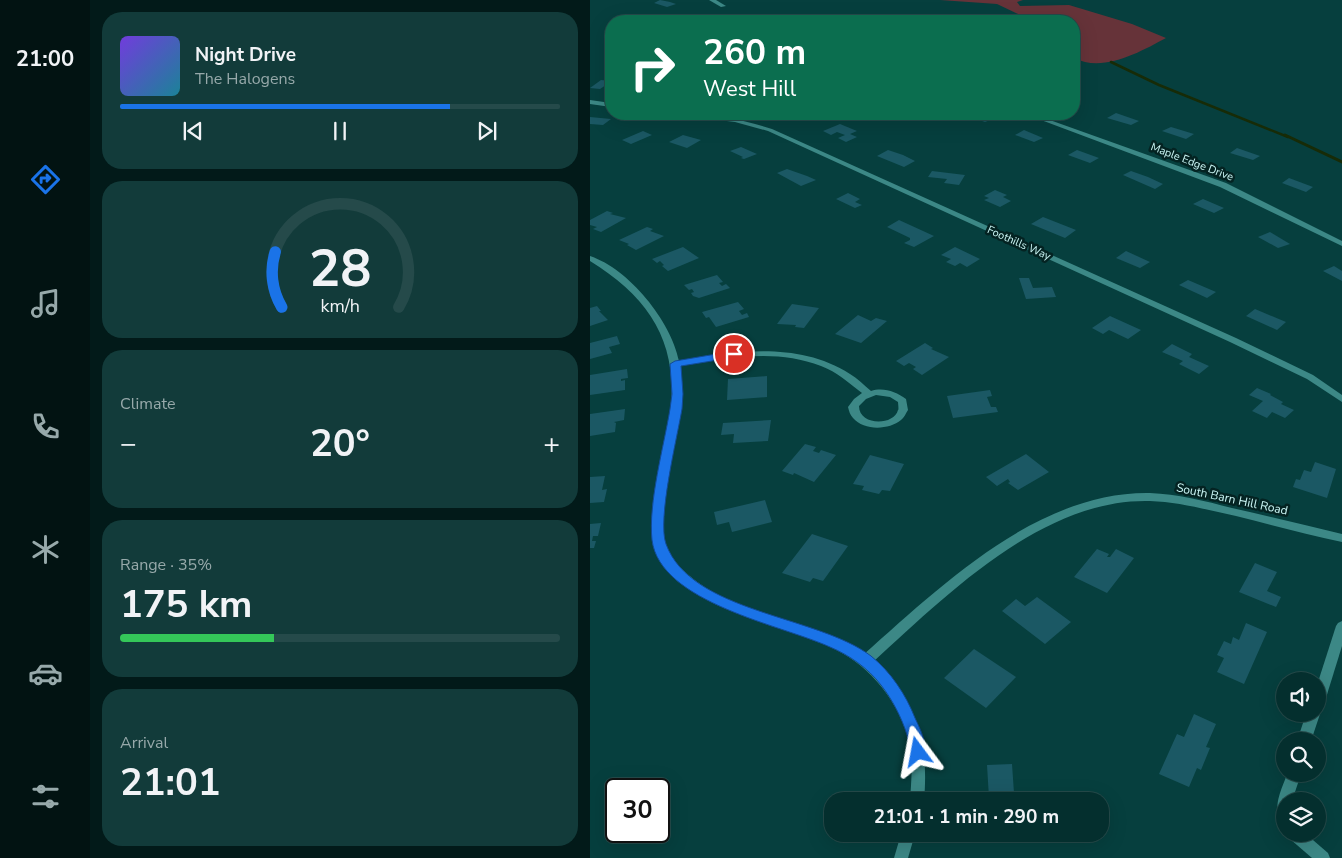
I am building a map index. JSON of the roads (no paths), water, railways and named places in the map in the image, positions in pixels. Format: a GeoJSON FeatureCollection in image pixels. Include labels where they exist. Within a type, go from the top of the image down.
{"type":"FeatureCollection","features":[{"type":"Feature","properties":{"kind":"street"},"geometry":{"type":"LineString","coordinates":[[712,0],[723,6]]}},
{"type":"Feature","properties":{"kind":"street"},"geometry":{"type":"LineString","coordinates":[[590,102],[605,104]]}},
{"type":"Feature","properties":{"kind":"street","name":"Foothills Way"},"geometry":{"type":"LineString","coordinates":[[736,120],[770,130],[1233,340],[1310,377],[1342,399]]}},
{"type":"Feature","properties":{"kind":"street","name":"Maple Edge Drive"},"geometry":{"type":"LineString","coordinates":[[1045,120],[1224,185],[1342,244]]}},
{"type":"Feature","properties":{"kind":"street"},"geometry":{"type":"LineString","coordinates":[[590,258],[619,275],[654,310],[666,334],[675,364],[678,394],[657,518],[659,542],[667,560],[682,577],[700,591],[724,603],[837,643],[866,660],[887,680],[905,711],[915,736],[920,769],[918,792]]}},
{"type":"Feature","properties":{"kind":"street"},"geometry":{"type":"LineString","coordinates":[[675,364],[734,354],[765,352],[793,355],[831,366],[855,381],[869,394]]}},
{"type":"Feature","properties":{"kind":"street"},"geometry":{"type":"LineString","coordinates":[[885,392],[899,397],[903,402],[904,412],[900,417],[886,424],[862,421],[854,412],[854,407],[862,397],[869,394],[885,392]]}},
{"type":"Feature","properties":{"kind":"street","name":"South Barn Hill Road"},"geometry":{"type":"LineString","coordinates":[[866,660],[965,574],[1032,531],[1065,514],[1092,504],[1118,499],[1148,497],[1183,501],[1342,538]]}},
{"type":"Feature","properties":{"kind":"street"},"geometry":{"type":"LineString","coordinates":[[1326,676],[1342,626]]}},
{"type":"Feature","properties":{"kind":"street"},"geometry":{"type":"LineString","coordinates":[[901,858],[906,842]]}},
{"type":"Feature","properties":{"kind":"street"},"geometry":{"type":"LineString","coordinates":[[1304,842],[1323,858]]}},
{"type":"Feature","properties":{"kind":"waterway"},"geometry":{"type":"LineString","coordinates":[[1111,62],[1159,85],[1288,137]]}},
{"type":"Feature","properties":{"kind":"waterway"},"geometry":{"type":"LineString","coordinates":[[1285,135],[1342,162]]}}]}
